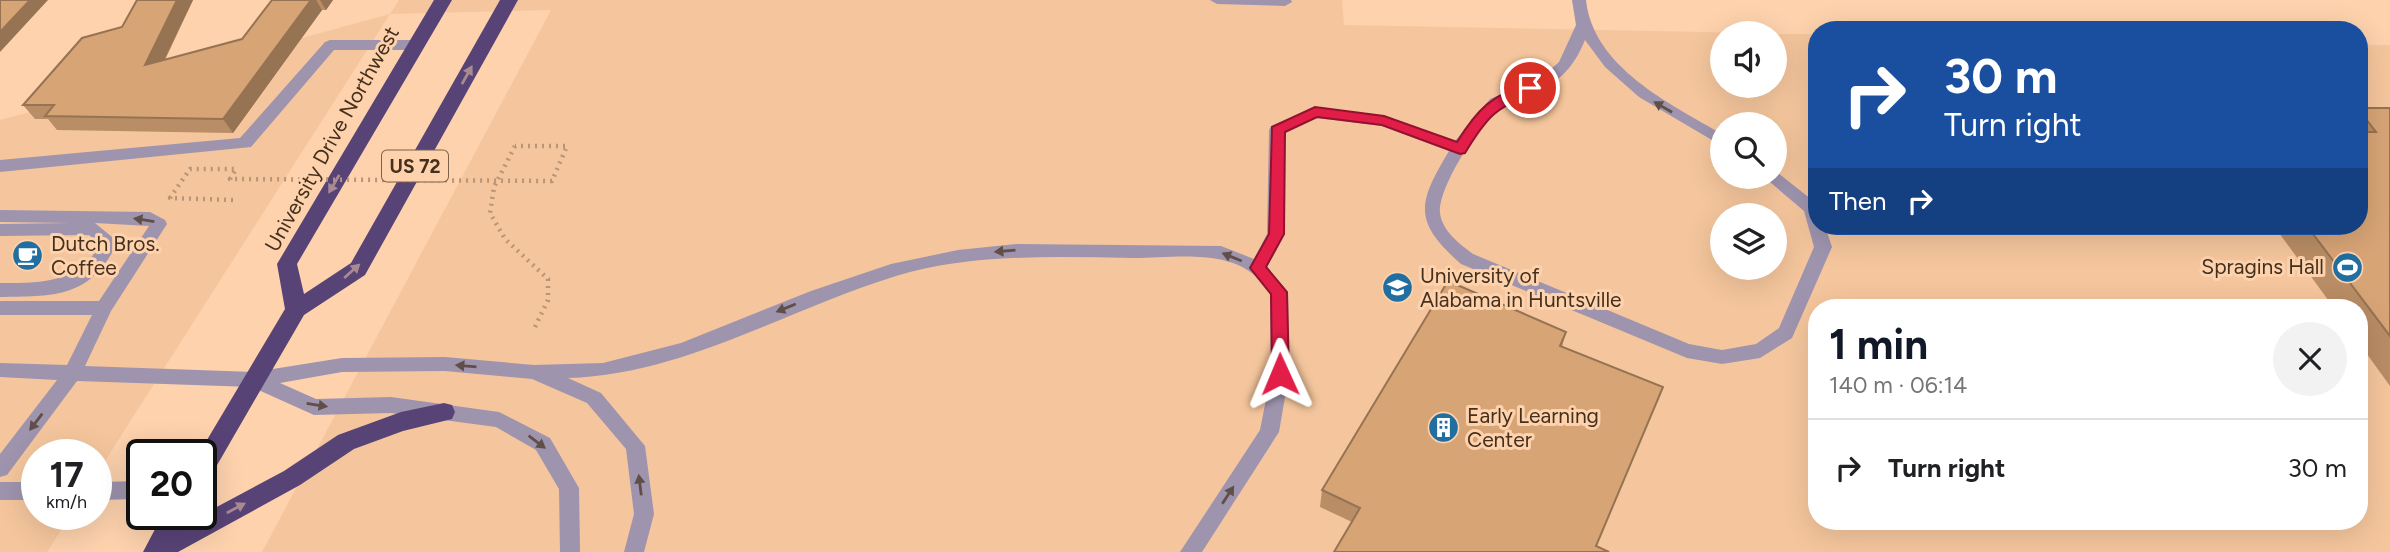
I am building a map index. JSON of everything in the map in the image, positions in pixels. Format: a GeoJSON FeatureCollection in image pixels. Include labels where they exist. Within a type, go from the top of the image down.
{"type":"FeatureCollection","features":[{"type":"Feature","properties":{"kind":"highway","name":"University Drive Northwest"},"geometry":{"type":"LineString","coordinates":[[296,309],[287,264],[443,0]]}},
{"type":"Feature","properties":{"kind":"highway","name":"US 72"},"geometry":{"type":"LineString","coordinates":[[217,444],[296,309],[358,269],[509,0]]}},
{"type":"Feature","properties":{"kind":"highway"},"geometry":{"type":"LineString","coordinates":[[154,552],[292,478],[346,442],[401,422],[444,412]]}},
{"type":"Feature","properties":{"kind":"highway"},"geometry":{"type":"LineString","coordinates":[[154,552],[167,530]]}},
{"type":"Feature","properties":{"kind":"street"},"geometry":{"type":"LineString","coordinates":[[1217,0],[1285,2]]}},
{"type":"Feature","properties":{"kind":"street"},"geometry":{"type":"LineString","coordinates":[[1579,0],[1583,25],[1611,64],[1652,101],[1710,134]]}},
{"type":"Feature","properties":{"kind":"street"},"geometry":{"type":"LineString","coordinates":[[1583,25],[1572,54],[1555,76],[1496,103],[1479,118],[1436,188],[1431,212],[1442,237],[1468,259],[1687,351],[1723,357],[1760,351],[1786,333],[1823,247],[1820,235]]}},
{"type":"Feature","properties":{"kind":"street"},"geometry":{"type":"LineString","coordinates":[[0,166],[245,142],[330,45],[415,45]]}},
{"type":"Feature","properties":{"kind":"street"},"geometry":{"type":"LineString","coordinates":[[1258,268],[1276,234],[1277,130],[1315,112],[1384,121],[1460,149]]}},
{"type":"Feature","properties":{"kind":"street"},"geometry":{"type":"LineString","coordinates":[[1787,189],[1808,205]]}},
{"type":"Feature","properties":{"kind":"street"},"geometry":{"type":"LineString","coordinates":[[0,216],[150,218],[159,224],[104,308],[71,375],[0,469]]}},
{"type":"Feature","properties":{"kind":"street"},"geometry":{"type":"LineString","coordinates":[[0,230],[93,229],[109,242],[102,260],[78,281],[54,289],[0,290]]}},
{"type":"Feature","properties":{"kind":"street"},"geometry":{"type":"LineString","coordinates":[[0,370],[71,375],[254,380],[342,365],[445,364],[534,372],[603,370],[684,349],[874,276],[958,256],[1016,250],[1221,252],[1258,268],[1279,292],[1280,374],[1269,432],[1190,552]]}},
{"type":"Feature","properties":{"kind":"street"},"geometry":{"type":"LineString","coordinates":[[0,308],[104,308]]}},
{"type":"Feature","properties":{"kind":"street"},"geometry":{"type":"LineString","coordinates":[[534,372],[594,398],[635,446],[644,514],[634,552]]}},
{"type":"Feature","properties":{"kind":"street"},"geometry":{"type":"LineString","coordinates":[[254,380],[314,407],[391,405],[499,420],[543,444],[569,488],[570,552]]}},
{"type":"Feature","properties":{"kind":"street"},"geometry":{"type":"LineString","coordinates":[[0,491],[21,491]]}},
{"type":"Feature","properties":{"kind":"path"},"geometry":{"type":"LineString","coordinates":[[233,200],[170,198],[190,169],[236,169],[230,179],[552,181],[567,146],[515,146],[494,190],[489,214],[495,228],[548,279],[548,300],[534,329]]}},
{"type":"Feature","properties":{"kind":"shaded area","name":"University of Alabama in Huntsville"},"geometry":{"type":"Polygon","coordinates":[[[399,0],[1342,0],[1344,25],[1710,32],[1710,98],[1787,98],[1787,34],[1808,34],[1808,235],[2368,235],[2368,45],[2390,45],[2390,552],[262,552],[551,10],[390,14],[399,0]]]}},
{"type":"Feature","properties":{"kind":"shaded area"},"geometry":{"type":"Polygon","coordinates":[[[390,14],[112,450],[112,439],[21,439],[21,530],[61,530],[47,552],[0,552],[0,120],[390,14]]]}},
{"type":"Feature","properties":{"kind":"building"},"geometry":{"type":"Polygon","coordinates":[[[0,0],[30,0],[0,32],[0,0]]]}},
{"type":"Feature","properties":{"kind":"building"},"geometry":{"type":"Polygon","coordinates":[[[137,0],[177,0],[145,65],[242,39],[272,0],[311,0],[223,119],[45,116],[54,105],[23,105],[82,38],[122,27],[137,0]]]}},
{"type":"Feature","properties":{"kind":"building"},"geometry":{"type":"Polygon","coordinates":[[[2368,108],[2390,108],[2390,336],[2368,307],[2368,299],[2362,299],[2314,235],[2368,235],[2368,132],[2376,132],[2368,122],[2368,108]]]}},
{"type":"Feature","properties":{"kind":"building"},"geometry":{"type":"Polygon","coordinates":[[[1448,281],[1566,332],[1560,346],[1663,387],[1596,546],[1609,552],[1334,552],[1360,508],[1322,490],[1448,281]]]}},
{"type":"Feature","properties":{"kind":"place","name":"Dutch Bros. Coffee"},"geometry":{"type":"Point","coordinates":[28,256]}},
{"type":"Feature","properties":{"kind":"place","name":"Spragins Hall"},"geometry":{"type":"Point","coordinates":[2347,267]}},
{"type":"Feature","properties":{"kind":"place","name":"University of Alabama in Huntsville"},"geometry":{"type":"Point","coordinates":[1397,288]}},
{"type":"Feature","properties":{"kind":"place","name":"Early Learning Center"},"geometry":{"type":"Point","coordinates":[1444,428]}},
{"type":"Feature","properties":{"kind":"route"},"geometry":{"type":"LineString","coordinates":[[1280,374],[1279,292],[1258,268],[1276,234],[1277,130],[1315,112],[1384,121],[1460,149],[1479,118],[1496,103],[1530,88]]}}]}
